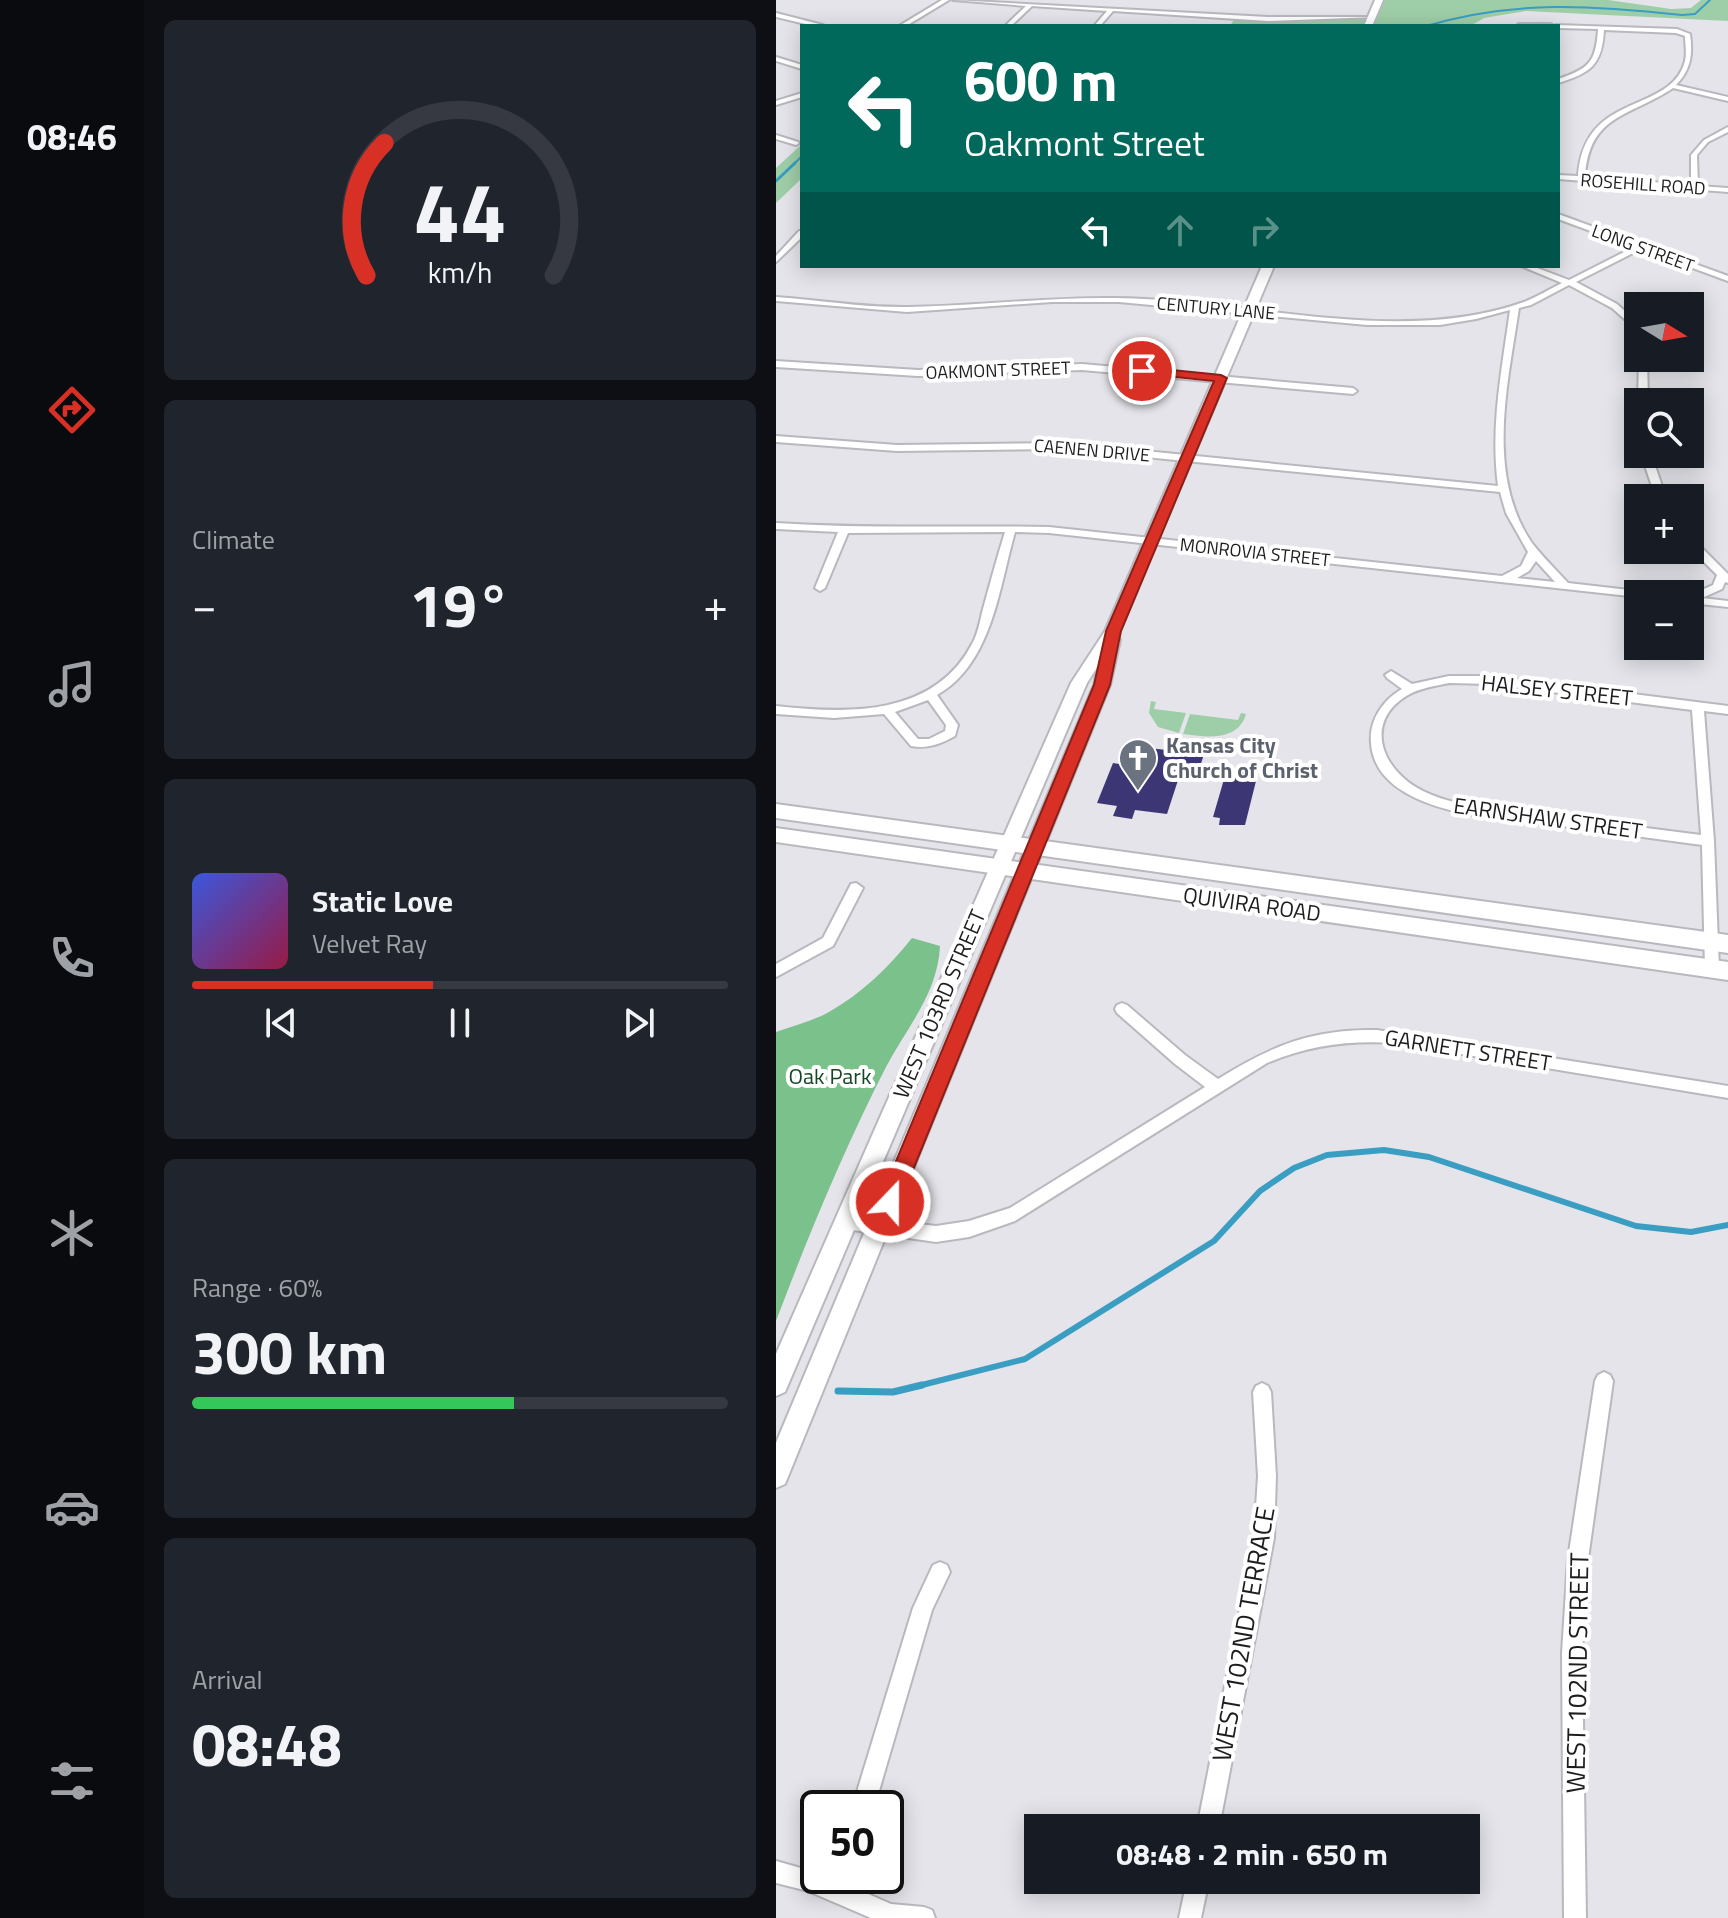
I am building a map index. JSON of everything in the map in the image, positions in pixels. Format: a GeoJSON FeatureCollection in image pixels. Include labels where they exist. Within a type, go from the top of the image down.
{"type":"FeatureCollection","features":[{"type":"Feature","properties":{"kind":"main road"},"geometry":{"type":"LineString","coordinates":[[1370,21],[1379,0]]}},
{"type":"Feature","properties":{"kind":"main road","name":"WEST 103RD STREET"},"geometry":{"type":"LineString","coordinates":[[776,1383],[1007,844],[1079,683],[1113,631],[1267,268]]}},
{"type":"Feature","properties":{"kind":"main road","name":"WEST 103RD STREET"},"geometry":{"type":"LineString","coordinates":[[776,1475],[1102,685],[1113,631]]}},
{"type":"Feature","properties":{"kind":"main road","name":"QUIVIRA ROAD"},"geometry":{"type":"LineString","coordinates":[[776,811],[1719,943]]}},
{"type":"Feature","properties":{"kind":"main road","name":"QUIVIRA ROAD"},"geometry":{"type":"LineString","coordinates":[[776,835],[1720,970]]}},
{"type":"Feature","properties":{"kind":"street"},"geometry":{"type":"LineString","coordinates":[[905,24],[946,0]]}},
{"type":"Feature","properties":{"kind":"street"},"geometry":{"type":"LineString","coordinates":[[956,0],[1277,20],[1370,21]]}},
{"type":"Feature","properties":{"kind":"street"},"geometry":{"type":"LineString","coordinates":[[1010,24],[1030,5]]}},
{"type":"Feature","properties":{"kind":"street"},"geometry":{"type":"LineString","coordinates":[[1099,24],[1111,10]]}},
{"type":"Feature","properties":{"kind":"street"},"geometry":{"type":"LineString","coordinates":[[776,15],[813,24]]}},
{"type":"Feature","properties":{"kind":"street"},"geometry":{"type":"LineString","coordinates":[[1187,24],[1194,15]]}},
{"type":"Feature","properties":{"kind":"street"},"geometry":{"type":"LineString","coordinates":[[1560,26],[1684,33],[1689,42],[1690,64],[1673,86],[1621,112],[1601,126],[1587,144],[1581,179]]}},
{"type":"Feature","properties":{"kind":"street"},"geometry":{"type":"LineString","coordinates":[[1560,80],[1580,73],[1596,62],[1600,52],[1601,28]]}},
{"type":"Feature","properties":{"kind":"street"},"geometry":{"type":"LineString","coordinates":[[776,59],[800,66]]}},
{"type":"Feature","properties":{"kind":"street"},"geometry":{"type":"LineString","coordinates":[[1673,86],[1728,99]]}},
{"type":"Feature","properties":{"kind":"street"},"geometry":{"type":"LineString","coordinates":[[776,103],[800,96]]}},
{"type":"Feature","properties":{"kind":"street"},"geometry":{"type":"LineString","coordinates":[[1695,188],[1694,155],[1706,141],[1728,129]]}},
{"type":"Feature","properties":{"kind":"street"},"geometry":{"type":"LineString","coordinates":[[776,137],[796,143]]}},
{"type":"Feature","properties":{"kind":"street","name":"ROSEHILL ROAD"},"geometry":{"type":"LineString","coordinates":[[1560,177],[1728,190]]}},
{"type":"Feature","properties":{"kind":"street","name":"LONG STREET"},"geometry":{"type":"LineString","coordinates":[[1560,217],[1728,279]]}},
{"type":"Feature","properties":{"kind":"street"},"geometry":{"type":"LineString","coordinates":[[776,260],[800,235]]}},
{"type":"Feature","properties":{"kind":"street"},"geometry":{"type":"LineString","coordinates":[[792,243],[800,244]]}},
{"type":"Feature","properties":{"kind":"street","name":"CENTURY LANE"},"geometry":{"type":"LineString","coordinates":[[776,299],[907,310],[1084,299],[1394,323],[1476,317],[1515,307],[1640,247]]}},
{"type":"Feature","properties":{"kind":"street"},"geometry":{"type":"LineString","coordinates":[[1530,268],[1615,305],[1624,314]]}},
{"type":"Feature","properties":{"kind":"street"},"geometry":{"type":"LineString","coordinates":[[1515,307],[1497,446],[1503,489],[1512,515],[1534,550],[1565,586]]}},
{"type":"Feature","properties":{"kind":"street"},"geometry":{"type":"LineString","coordinates":[[1476,317],[1501,324],[1511,331]]}},
{"type":"Feature","properties":{"kind":"street","name":"OAKMONT STREET"},"geometry":{"type":"LineString","coordinates":[[776,364],[918,373],[1082,367],[1353,391]]}},
{"type":"Feature","properties":{"kind":"street","name":"CAENEN DRIVE"},"geometry":{"type":"LineString","coordinates":[[776,439],[897,448],[1040,444],[1503,489]]}},
{"type":"Feature","properties":{"kind":"street","name":"MONROVIA STREET"},"geometry":{"type":"LineString","coordinates":[[776,526],[844,530],[1011,528],[1624,592]]}},
{"type":"Feature","properties":{"kind":"street"},"geometry":{"type":"LineString","coordinates":[[776,710],[833,716],[887,710],[930,694],[949,682],[971,659],[979,642],[1011,528]]}},
{"type":"Feature","properties":{"kind":"street"},"geometry":{"type":"LineString","coordinates":[[820,588],[844,530]]}},
{"type":"Feature","properties":{"kind":"street"},"geometry":{"type":"LineString","coordinates":[[1503,579],[1520,574],[1532,562],[1534,550]]}},
{"type":"Feature","properties":{"kind":"street"},"geometry":{"type":"LineString","coordinates":[[1704,556],[1725,578],[1718,587],[1704,593]]}},
{"type":"Feature","properties":{"kind":"street"},"geometry":{"type":"LineString","coordinates":[[1704,601],[1728,604]]}},
{"type":"Feature","properties":{"kind":"street"},"geometry":{"type":"LineString","coordinates":[[1391,675],[1411,689]]}},
{"type":"Feature","properties":{"kind":"street","name":"HALSEY STREET"},"geometry":{"type":"LineString","coordinates":[[1411,689],[1444,681],[1489,681],[1728,710]]}},
{"type":"Feature","properties":{"kind":"street","name":"EARNSHAW STREET"},"geometry":{"type":"LineString","coordinates":[[1411,689],[1398,697],[1382,714],[1375,736],[1379,757],[1398,782],[1421,796],[1455,808],[1708,841]]}},
{"type":"Feature","properties":{"kind":"street"},"geometry":{"type":"LineString","coordinates":[[887,710],[915,743],[939,741],[951,733],[952,725],[930,694]]}},
{"type":"Feature","properties":{"kind":"street"},"geometry":{"type":"LineString","coordinates":[[1698,707],[1720,970]]}},
{"type":"Feature","properties":{"kind":"street"},"geometry":{"type":"LineString","coordinates":[[776,971],[828,942],[856,888]]}},
{"type":"Feature","properties":{"kind":"street"},"geometry":{"type":"LineString","coordinates":[[1122,1009],[1163,1042],[1187,1068],[1217,1086]]}},
{"type":"Feature","properties":{"kind":"street","name":"GARNETT STREET"},"geometry":{"type":"LineString","coordinates":[[845,1223],[878,1230],[936,1234],[969,1229],[1015,1214],[1217,1086],[1290,1045],[1329,1036],[1364,1034],[1728,1092]]}},
{"type":"Feature","properties":{"kind":"street","name":"WEST 102ND STREET"},"geometry":{"type":"LineString","coordinates":[[1575,1918],[1572,1653],[1578,1559],[1604,1381]]}},
{"type":"Feature","properties":{"kind":"street","name":"WEST 102ND TERRACE"},"geometry":{"type":"LineString","coordinates":[[1211,1814],[1264,1538],[1267,1476],[1262,1392]]}},
{"type":"Feature","properties":{"kind":"street"},"geometry":{"type":"LineString","coordinates":[[868,1790],[923,1608],[940,1572]]}},
{"type":"Feature","properties":{"kind":"street"},"geometry":{"type":"LineString","coordinates":[[776,1872],[800,1877]]}},
{"type":"Feature","properties":{"kind":"street"},"geometry":{"type":"LineString","coordinates":[[856,1894],[891,1915],[924,1918]]}},
{"type":"Feature","properties":{"kind":"street"},"geometry":{"type":"LineString","coordinates":[[1190,1918],[1195,1894]]}},
{"type":"Feature","properties":{"kind":"green space"},"geometry":{"type":"Polygon","coordinates":[[[1383,0],[1608,0],[1671,9],[1691,8],[1701,0],[1728,0],[1728,21],[1526,11],[1484,18],[1474,24],[1373,24],[1383,0]]]}},
{"type":"Feature","properties":{"kind":"green space"},"geometry":{"type":"Polygon","coordinates":[[[1340,17],[1367,19],[1365,24],[1231,24],[1235,18],[1287,21],[1340,17]]]}},
{"type":"Feature","properties":{"kind":"green space"},"geometry":{"type":"Polygon","coordinates":[[[800,146],[800,180],[776,203],[776,168],[800,146]]]}},
{"type":"Feature","properties":{"kind":"green space"},"geometry":{"type":"Polygon","coordinates":[[[1151,701],[1156,702],[1154,709],[1186,713],[1179,733],[1158,727],[1149,713],[1151,701]]]}},
{"type":"Feature","properties":{"kind":"green space"},"geometry":{"type":"Polygon","coordinates":[[[1241,713],[1246,714],[1242,723],[1229,733],[1220,736],[1183,734],[1190,714],[1238,720],[1241,713]]]}},
{"type":"Feature","properties":{"kind":"green space","name":"Oak Park"},"geometry":{"type":"Polygon","coordinates":[[[912,938],[940,946],[934,979],[856,1129],[776,1321],[776,1032],[816,1018],[841,1005],[874,979],[912,938]]]}},
{"type":"Feature","properties":{"kind":"building","name":"Kansas City Church of Christ"},"geometry":{"type":"Polygon","coordinates":[[[1139,747],[1204,754],[1199,770],[1189,769],[1187,774],[1180,774],[1167,814],[1135,810],[1132,819],[1113,816],[1117,806],[1097,803],[1113,763],[1132,766],[1139,747]]]}},
{"type":"Feature","properties":{"kind":"building"},"geometry":{"type":"Polygon","coordinates":[[[1227,769],[1257,777],[1245,825],[1219,825],[1220,818],[1213,817],[1227,769]]]}},
{"type":"Feature","properties":{"kind":"waterway"},"geometry":{"type":"LineString","coordinates":[[1434,24],[1522,8],[1584,7],[1695,14],[1710,0]]}},
{"type":"Feature","properties":{"kind":"waterway"},"geometry":{"type":"LineString","coordinates":[[795,163],[800,158]]}},
{"type":"Feature","properties":{"kind":"waterway"},"geometry":{"type":"LineString","coordinates":[[776,181],[795,163]]}},
{"type":"Feature","properties":{"kind":"waterway"},"geometry":{"type":"LineString","coordinates":[[920,1385],[1025,1359],[1214,1241],[1260,1191],[1294,1168],[1327,1155],[1384,1150],[1429,1157],[1636,1226],[1691,1232],[1728,1225]]}},
{"type":"Feature","properties":{"kind":"waterway"},"geometry":{"type":"LineString","coordinates":[[838,1391],[893,1392],[920,1385]]}},
{"type":"Feature","properties":{"kind":"waterway"},"geometry":{"type":"LineString","coordinates":[[914,1387],[920,1385]]}},
{"type":"Feature","properties":{"kind":"place","name":"Kansas City Church of Christ"},"geometry":{"type":"Point","coordinates":[1138,792]}},
{"type":"Feature","properties":{"kind":"route"},"geometry":{"type":"LineString","coordinates":[[890,1202],[1102,685],[1113,631],[1221,378],[1142,371]]}}]}
